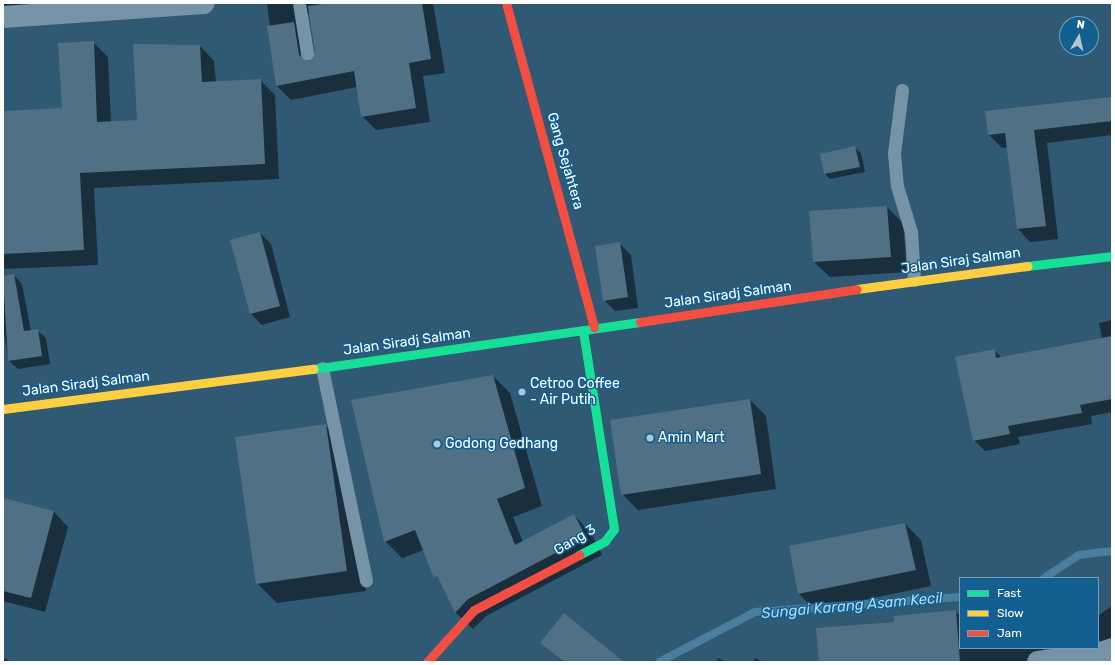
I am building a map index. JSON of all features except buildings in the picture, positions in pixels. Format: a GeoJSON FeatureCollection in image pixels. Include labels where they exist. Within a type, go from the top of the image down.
{"type":"FeatureCollection","features":[{"type":"Feature","properties":{"kind":"street"},"geometry":{"type":"LineString","coordinates":[[3,16],[204,3]]}},
{"type":"Feature","properties":{"kind":"street","name":"Gang Sejahtera"},"geometry":{"type":"LineString","coordinates":[[506,3],[562,199],[594,327]]}},
{"type":"Feature","properties":{"kind":"street","name":"Jalan Siraj Salman"},"geometry":{"type":"LineString","coordinates":[[815,298],[914,280],[1112,256]]}},
{"type":"Feature","properties":{"kind":"street","name":"Jalan Siradj Salman"},"geometry":{"type":"LineString","coordinates":[[3,408],[322,368],[583,330],[594,327],[815,298]]}},
{"type":"Feature","properties":{"kind":"street","name":"Gang 3"},"geometry":{"type":"LineString","coordinates":[[427,662],[474,610],[605,541],[614,528],[583,330]]}},
{"type":"Feature","properties":{"kind":"street"},"geometry":{"type":"LineString","coordinates":[[1038,662],[1094,655],[1112,649]]}},
{"type":"Feature","properties":{"kind":"lane"},"geometry":{"type":"LineString","coordinates":[[299,3],[307,53]]}},
{"type":"Feature","properties":{"kind":"lane"},"geometry":{"type":"LineString","coordinates":[[902,90],[894,152],[897,186],[911,232],[914,280]]}},
{"type":"Feature","properties":{"kind":"lane"},"geometry":{"type":"LineString","coordinates":[[322,368],[366,580]]}},
{"type":"Feature","properties":{"kind":"waterway","name":"Sungai Karang Asam Kecil"},"geometry":{"type":"LineString","coordinates":[[1046,577],[1079,555],[1112,551]]}},
{"type":"Feature","properties":{"kind":"waterway","name":"Sungai Karang Asam Kecil"},"geometry":{"type":"LineString","coordinates":[[659,662],[755,612],[959,597]]}},
{"type":"Feature","properties":{"kind":"traffic: fast"},"geometry":{"type":"LineString","coordinates":[[1027,266],[1112,256]]}},
{"type":"Feature","properties":{"kind":"traffic: fast"},"geometry":{"type":"LineString","coordinates":[[313,369],[640,322]]}},
{"type":"Feature","properties":{"kind":"traffic: fast"},"geometry":{"type":"LineString","coordinates":[[579,555],[605,541],[614,529],[583,330]]}},
{"type":"Feature","properties":{"kind":"traffic: slow"},"geometry":{"type":"LineString","coordinates":[[857,289],[1027,266]]}},
{"type":"Feature","properties":{"kind":"traffic: slow"},"geometry":{"type":"LineString","coordinates":[[3,409],[313,369]]}},
{"type":"Feature","properties":{"kind":"traffic: jam"},"geometry":{"type":"LineString","coordinates":[[506,3],[594,327]]}},
{"type":"Feature","properties":{"kind":"traffic: jam"},"geometry":{"type":"LineString","coordinates":[[640,322],[857,289]]}},
{"type":"Feature","properties":{"kind":"traffic: jam"},"geometry":{"type":"LineString","coordinates":[[427,662],[474,610],[579,555]]}},
{"type":"Feature","properties":{"kind":"place","name":"Cetroo Coffee - Air Putih"},"geometry":{"type":"Point","coordinates":[522,392]}},
{"type":"Feature","properties":{"kind":"place","name":"Amin Mart"},"geometry":{"type":"Point","coordinates":[650,438]}},
{"type":"Feature","properties":{"kind":"place","name":"Godong Gedhang"},"geometry":{"type":"Point","coordinates":[437,444]}}]}
